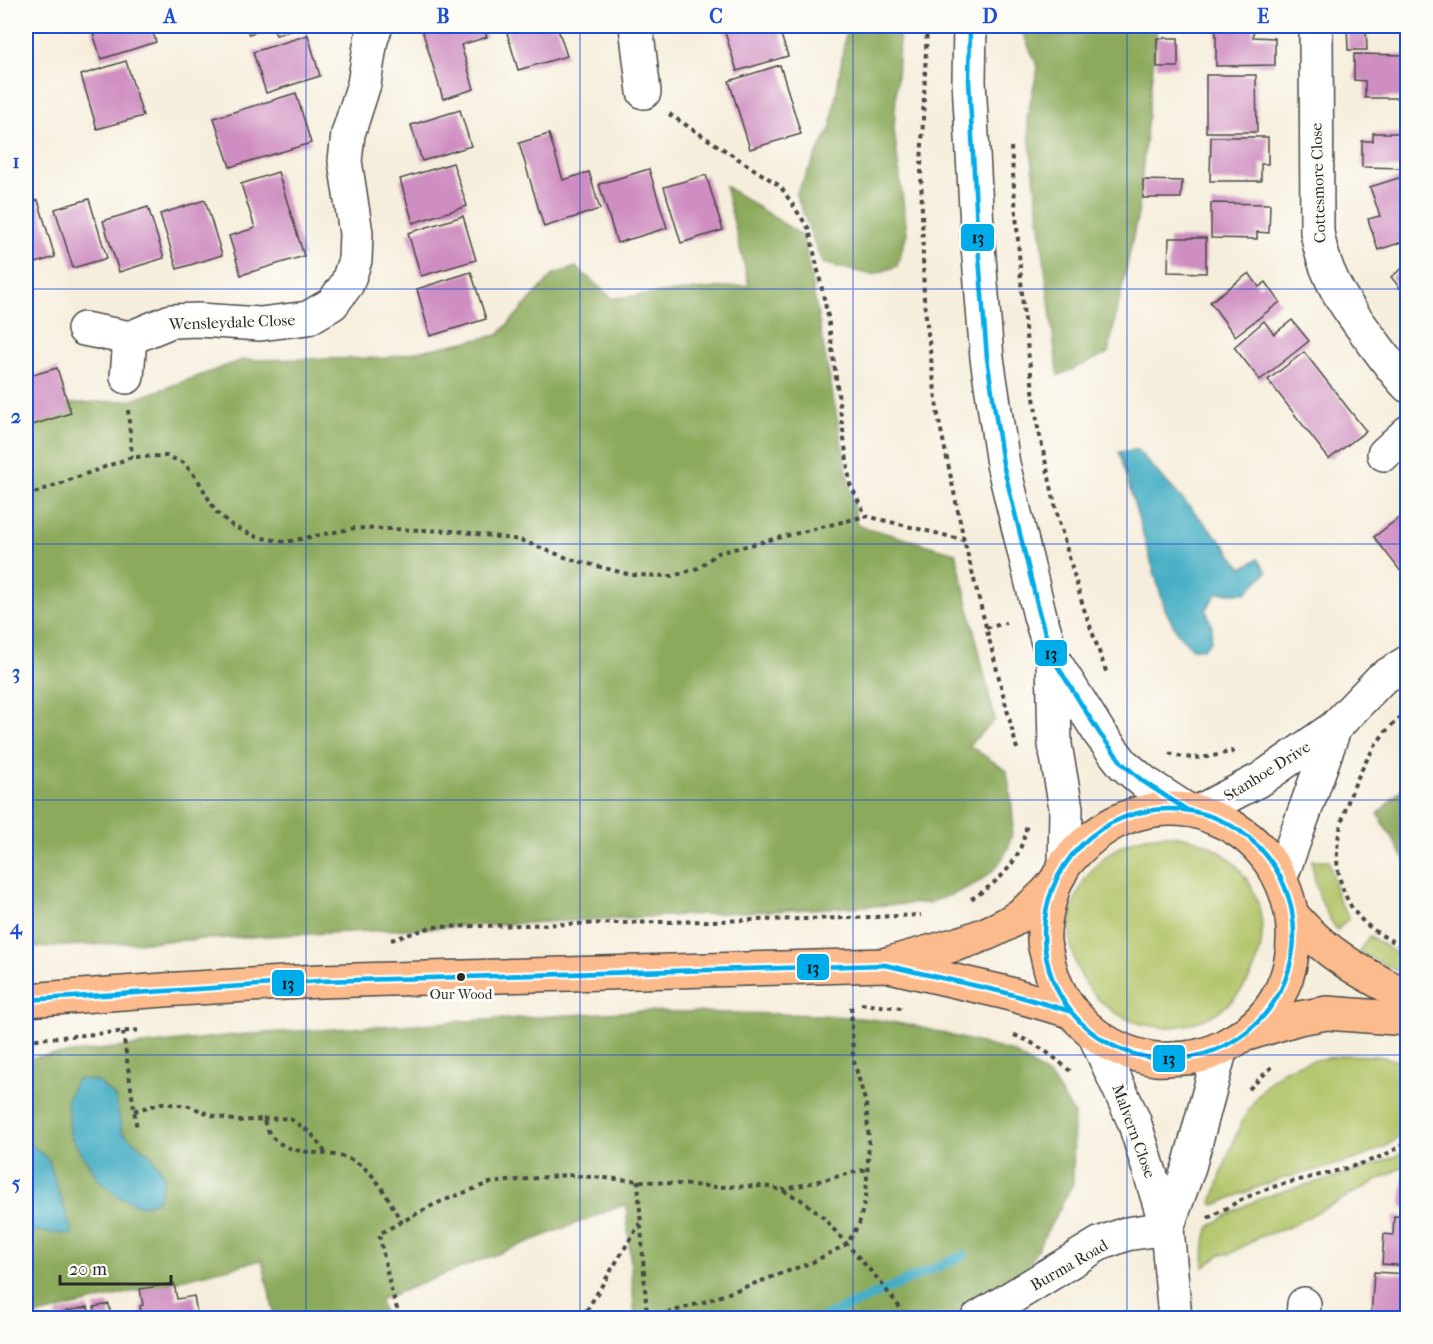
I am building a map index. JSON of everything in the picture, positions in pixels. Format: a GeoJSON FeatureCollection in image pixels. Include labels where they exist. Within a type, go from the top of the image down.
{"type":"FeatureCollection","features":[{"type":"Feature","properties":{"kind":"main road"},"geometry":{"type":"LineString","coordinates":[[885,965],[986,934],[1019,916],[1089,838],[1118,819],[1152,810],[1193,811],[1232,825],[1260,848],[1281,877],[1293,916],[1293,949],[1285,982],[1268,1011],[1233,1042]]}},
{"type":"Feature","properties":{"kind":"main road"},"geometry":{"type":"LineString","coordinates":[[1060,873],[1048,903],[1044,941],[1052,978],[1070,1011],[1095,1036],[1125,1052],[1156,1059],[1190,1058],[1299,1018],[1327,1013],[1407,1019]]}},
{"type":"Feature","properties":{"kind":"main road"},"geometry":{"type":"LineString","coordinates":[[1293,916],[1310,935],[1342,961],[1407,997]]}},
{"type":"Feature","properties":{"kind":"main road"},"geometry":{"type":"LineString","coordinates":[[26,1000],[178,989],[386,979],[885,965],[1003,992],[1070,1011]]}},
{"type":"Feature","properties":{"kind":"street","name":"Wensleydale Close"},"geometry":{"type":"LineString","coordinates":[[130,338],[171,321],[199,320],[260,324],[308,318],[332,304],[347,284],[355,260],[356,233],[345,161],[348,134],[364,84],[371,40],[376,26]]}},
{"type":"Feature","properties":{"kind":"street"},"geometry":{"type":"LineString","coordinates":[[636,26],[644,92]]}},
{"type":"Feature","properties":{"kind":"street"},"geometry":{"type":"LineString","coordinates":[[970,26],[970,104],[987,358],[1003,464],[1032,586],[1053,659],[1055,745],[1066,808],[1060,873]]}},
{"type":"Feature","properties":{"kind":"street","name":"Cottesmore Close"},"geometry":{"type":"LineString","coordinates":[[1316,26],[1317,232],[1320,253],[1331,280],[1346,307],[1407,386]]}},
{"type":"Feature","properties":{"kind":"street"},"geometry":{"type":"LineString","coordinates":[[84,329],[130,338],[126,378]]}},
{"type":"Feature","properties":{"kind":"street"},"geometry":{"type":"LineString","coordinates":[[1384,454],[1407,432]]}},
{"type":"Feature","properties":{"kind":"street"},"geometry":{"type":"LineString","coordinates":[[1053,659],[1100,734],[1123,764],[1144,782],[1193,811]]}},
{"type":"Feature","properties":{"kind":"street","name":"Stanhoe Drive"},"geometry":{"type":"LineString","coordinates":[[1193,811],[1261,779],[1335,727],[1381,679],[1407,662]]}},
{"type":"Feature","properties":{"kind":"street","name":"Stanhoe Drive"},"geometry":{"type":"LineString","coordinates":[[1281,877],[1335,727]]}},
{"type":"Feature","properties":{"kind":"street","name":"Malvern Close"},"geometry":{"type":"LineString","coordinates":[[1095,1036],[1134,1121],[1167,1228],[1175,1318]]}},
{"type":"Feature","properties":{"kind":"street","name":"Malvern Close"},"geometry":{"type":"LineString","coordinates":[[1167,1228],[1233,1042]]}},
{"type":"Feature","properties":{"kind":"street","name":"Burma Road"},"geometry":{"type":"LineString","coordinates":[[978,1318],[1099,1244],[1126,1234],[1167,1228]]}},
{"type":"Feature","properties":{"kind":"path"},"geometry":{"type":"LineString","coordinates":[[927,26],[921,167],[924,300],[938,417],[964,540],[1018,751]]}},
{"type":"Feature","properties":{"kind":"path"},"geometry":{"type":"LineString","coordinates":[[644,92],[666,112],[780,186],[809,229],[828,317],[850,484],[866,516]]}},
{"type":"Feature","properties":{"kind":"path"},"geometry":{"type":"LineString","coordinates":[[1010,140],[1024,320],[1038,428],[1059,522],[1086,616],[1109,677]]}},
{"type":"Feature","properties":{"kind":"path"},"geometry":{"type":"LineString","coordinates":[[126,378],[132,457]]}},
{"type":"Feature","properties":{"kind":"path"},"geometry":{"type":"LineString","coordinates":[[26,496],[132,457],[166,456],[184,464],[198,480],[216,512],[234,527],[257,537],[285,542],[355,528],[456,531],[520,540],[570,559],[631,575],[673,576],[698,568],[718,553],[866,516],[964,540]]}},
{"type":"Feature","properties":{"kind":"path"},"geometry":{"type":"LineString","coordinates":[[1407,711],[1387,731],[1366,762],[1343,819],[1337,851],[1338,870],[1351,907],[1371,928],[1407,949]]}},
{"type":"Feature","properties":{"kind":"path"},"geometry":{"type":"LineString","coordinates":[[1162,750],[1199,758],[1213,757],[1232,751]]}},
{"type":"Feature","properties":{"kind":"path"},"geometry":{"type":"LineString","coordinates":[[965,902],[993,885],[1009,869],[1020,850],[1026,833],[1028,816]]}},
{"type":"Feature","properties":{"kind":"path"},"geometry":{"type":"LineString","coordinates":[[384,941],[396,940],[432,927],[849,918],[929,914]]}},
{"type":"Feature","properties":{"kind":"path"},"geometry":{"type":"LineString","coordinates":[[638,1180],[649,1318],[704,1302],[813,1262],[847,1244],[858,1224],[866,1197],[868,1169],[866,1104],[854,1058],[851,1002]]}},
{"type":"Feature","properties":{"kind":"path"},"geometry":{"type":"LineString","coordinates":[[880,1006],[911,1010]]}},
{"type":"Feature","properties":{"kind":"path"},"geometry":{"type":"LineString","coordinates":[[26,1040],[123,1032],[137,1130]]}},
{"type":"Feature","properties":{"kind":"path"},"geometry":{"type":"LineString","coordinates":[[1012,1034],[1030,1041],[1072,1073]]}},
{"type":"Feature","properties":{"kind":"path"},"geometry":{"type":"LineString","coordinates":[[1247,1092],[1270,1067],[1279,1062]]}},
{"type":"Feature","properties":{"kind":"path"},"geometry":{"type":"LineString","coordinates":[[134,1111],[162,1103],[189,1106],[214,1116],[238,1121],[289,1118],[311,1133],[325,1153]]}},
{"type":"Feature","properties":{"kind":"path"},"geometry":{"type":"LineString","coordinates":[[263,1119],[273,1139],[300,1153],[325,1153],[354,1161],[379,1183],[402,1223]]}},
{"type":"Feature","properties":{"kind":"path"},"geometry":{"type":"LineString","coordinates":[[1202,1222],[1266,1189],[1383,1155],[1407,1140]]}},
{"type":"Feature","properties":{"kind":"path"},"geometry":{"type":"LineString","coordinates":[[781,1190],[868,1169]]}},
{"type":"Feature","properties":{"kind":"path"},"geometry":{"type":"LineString","coordinates":[[400,1318],[391,1290],[379,1234],[435,1204],[489,1183],[567,1175],[716,1187],[765,1186],[781,1190],[800,1199],[820,1214],[877,1278],[908,1318]]}},
{"type":"Feature","properties":{"kind":"path"},"geometry":{"type":"LineString","coordinates":[[582,1318],[640,1222]]}},
{"type":"Feature","properties":{"kind":"green space"},"geometry":{"type":"Polygon","coordinates":[[[847,26],[900,26],[894,130],[907,233],[897,266],[872,275],[822,263],[796,194],[831,127],[847,26]]]}},
{"type":"Feature","properties":{"kind":"green space"},"geometry":{"type":"Polygon","coordinates":[[[1020,26],[1157,26],[1138,214],[1108,353],[1058,376],[1027,117],[1038,68],[1020,26]]]}},
{"type":"Feature","properties":{"kind":"green space"},"geometry":{"type":"Polygon","coordinates":[[[725,186],[803,236],[857,525],[956,553],[995,720],[969,745],[1007,771],[1013,817],[1008,847],[992,871],[969,887],[928,903],[26,948],[26,403],[47,405],[133,400],[242,360],[387,358],[498,335],[554,274],[576,267],[612,298],[749,285],[725,186]]]}},
{"type":"Feature","properties":{"kind":"green space"},"geometry":{"type":"Polygon","coordinates":[[[1407,783],[1407,863],[1378,814],[1407,783]]]}},
{"type":"Feature","properties":{"kind":"green space"},"geometry":{"type":"Polygon","coordinates":[[[1157,835],[1175,835],[1203,842],[1234,863],[1255,894],[1262,931],[1255,968],[1234,999],[1203,1020],[1175,1027],[1157,1027],[1121,1016],[1092,992],[1081,976],[1074,959],[1070,940],[1070,922],[1081,886],[1105,857],[1121,846],[1138,839],[1157,835]]]}},
{"type":"Feature","properties":{"kind":"green space"},"geometry":{"type":"Polygon","coordinates":[[[1312,860],[1329,860],[1338,899],[1349,918],[1337,930],[1320,897],[1312,860]]]}},
{"type":"Feature","properties":{"kind":"green space"},"geometry":{"type":"Polygon","coordinates":[[[1369,936],[1407,960],[1407,976],[1359,952],[1369,936]]]}},
{"type":"Feature","properties":{"kind":"green space","name":"Our Wood"},"geometry":{"type":"Polygon","coordinates":[[[636,1011],[822,1015],[871,1019],[916,1026],[1013,1052],[1051,1078],[1074,1114],[1073,1184],[1021,1279],[947,1318],[635,1318],[626,1204],[379,1300],[386,1318],[275,1318],[262,1260],[26,1318],[26,1058],[234,1035],[636,1011]]]}},
{"type":"Feature","properties":{"kind":"green space"},"geometry":{"type":"Polygon","coordinates":[[[1348,1055],[1377,1056],[1407,1062],[1407,1131],[1394,1141],[1365,1156],[1275,1181],[1215,1205],[1212,1203],[1239,1129],[1259,1094],[1271,1080],[1285,1070],[1300,1064],[1348,1055]]]}},
{"type":"Feature","properties":{"kind":"green space"},"geometry":{"type":"Polygon","coordinates":[[[1407,1149],[1407,1165],[1287,1228],[1259,1237],[1230,1254],[1221,1254],[1204,1267],[1206,1234],[1213,1224],[1226,1216],[1262,1198],[1360,1170],[1401,1154],[1407,1149]]]}},
{"type":"Feature","properties":{"kind":"water"},"geometry":{"type":"Polygon","coordinates":[[[1136,449],[1223,543],[1242,568],[1258,559],[1267,572],[1246,593],[1217,593],[1206,609],[1212,627],[1211,641],[1203,649],[1192,648],[1178,634],[1165,609],[1119,452],[1136,449]]]}},
{"type":"Feature","properties":{"kind":"water"},"geometry":{"type":"Polygon","coordinates":[[[77,1079],[97,1081],[115,1097],[122,1132],[152,1156],[165,1178],[157,1201],[141,1206],[118,1196],[99,1180],[71,1137],[67,1100],[77,1079]]]}},
{"type":"Feature","properties":{"kind":"water"},"geometry":{"type":"Polygon","coordinates":[[[26,1140],[48,1159],[73,1235],[32,1231],[26,1223],[26,1140]]]}},
{"type":"Feature","properties":{"kind":"building"},"geometry":{"type":"Polygon","coordinates":[[[91,26],[151,26],[156,42],[101,59],[91,26]]]}},
{"type":"Feature","properties":{"kind":"building"},"geometry":{"type":"Polygon","coordinates":[[[246,26],[307,26],[276,35],[273,27],[249,34],[246,26]]]}},
{"type":"Feature","properties":{"kind":"building"},"geometry":{"type":"Polygon","coordinates":[[[421,26],[483,26],[487,37],[461,45],[474,89],[443,99],[421,26]]]}},
{"type":"Feature","properties":{"kind":"building"},"geometry":{"type":"Polygon","coordinates":[[[505,26],[557,26],[567,56],[518,70],[505,26]]]}},
{"type":"Feature","properties":{"kind":"building"},"geometry":{"type":"Polygon","coordinates":[[[723,26],[778,26],[788,56],[737,71],[723,26]]]}},
{"type":"Feature","properties":{"kind":"building"},"geometry":{"type":"Polygon","coordinates":[[[1216,26],[1254,26],[1253,37],[1275,38],[1275,65],[1216,66],[1216,26]]]}},
{"type":"Feature","properties":{"kind":"building"},"geometry":{"type":"Polygon","coordinates":[[[1347,26],[1366,26],[1367,50],[1348,50],[1347,26]]]}},
{"type":"Feature","properties":{"kind":"building"},"geometry":{"type":"Polygon","coordinates":[[[308,35],[320,76],[266,93],[253,52],[308,35]]]}},
{"type":"Feature","properties":{"kind":"building"},"geometry":{"type":"Polygon","coordinates":[[[1157,38],[1178,38],[1178,67],[1157,67],[1157,38]]]}},
{"type":"Feature","properties":{"kind":"building"},"geometry":{"type":"Polygon","coordinates":[[[1354,54],[1408,55],[1408,98],[1365,98],[1365,81],[1354,80],[1354,54]]]}},
{"type":"Feature","properties":{"kind":"building"},"geometry":{"type":"Polygon","coordinates":[[[126,61],[143,116],[97,129],[81,75],[126,61]]]}},
{"type":"Feature","properties":{"kind":"building"},"geometry":{"type":"Polygon","coordinates":[[[780,65],[801,134],[750,149],[729,81],[780,65]]]}},
{"type":"Feature","properties":{"kind":"building"},"geometry":{"type":"Polygon","coordinates":[[[1206,75],[1256,75],[1257,132],[1206,132],[1206,75]]]}},
{"type":"Feature","properties":{"kind":"building"},"geometry":{"type":"Polygon","coordinates":[[[296,93],[311,143],[230,167],[214,118],[296,93]]]}},
{"type":"Feature","properties":{"kind":"building"},"geometry":{"type":"Polygon","coordinates":[[[460,110],[471,146],[422,161],[411,125],[460,110]]]}},
{"type":"Feature","properties":{"kind":"building"},"geometry":{"type":"Polygon","coordinates":[[[1373,133],[1408,133],[1408,168],[1362,167],[1362,141],[1373,141],[1373,133]]]}},
{"type":"Feature","properties":{"kind":"building"},"geometry":{"type":"Polygon","coordinates":[[[549,134],[563,180],[589,172],[600,209],[544,227],[519,143],[549,134]]]}},
{"type":"Feature","properties":{"kind":"building"},"geometry":{"type":"Polygon","coordinates":[[[1211,137],[1268,137],[1268,164],[1261,164],[1261,181],[1210,181],[1211,137]]]}},
{"type":"Feature","properties":{"kind":"building"},"geometry":{"type":"Polygon","coordinates":[[[453,163],[467,206],[413,223],[400,179],[453,163]]]}},
{"type":"Feature","properties":{"kind":"building"},"geometry":{"type":"Polygon","coordinates":[[[649,169],[667,228],[617,243],[599,184],[649,169]]]}},
{"type":"Feature","properties":{"kind":"building"},"geometry":{"type":"Polygon","coordinates":[[[278,172],[304,256],[241,275],[229,236],[255,228],[241,184],[278,172]]]}},
{"type":"Feature","properties":{"kind":"building"},"geometry":{"type":"Polygon","coordinates":[[[706,175],[723,230],[681,243],[664,187],[706,175]]]}},
{"type":"Feature","properties":{"kind":"building"},"geometry":{"type":"Polygon","coordinates":[[[1408,175],[1408,240],[1378,250],[1368,219],[1380,216],[1370,187],[1408,175]]]}},
{"type":"Feature","properties":{"kind":"building"},"geometry":{"type":"Polygon","coordinates":[[[1143,180],[1182,181],[1181,198],[1143,198],[1143,180]]]}},
{"type":"Feature","properties":{"kind":"building"},"geometry":{"type":"Polygon","coordinates":[[[89,199],[107,258],[73,268],[55,209],[89,199]]]}},
{"type":"Feature","properties":{"kind":"building"},"geometry":{"type":"Polygon","coordinates":[[[38,200],[55,257],[26,266],[26,204],[38,200]]]}},
{"type":"Feature","properties":{"kind":"building"},"geometry":{"type":"Polygon","coordinates":[[[205,200],[222,255],[177,269],[160,214],[205,200]]]}},
{"type":"Feature","properties":{"kind":"building"},"geometry":{"type":"Polygon","coordinates":[[[1211,203],[1270,204],[1269,233],[1257,232],[1257,239],[1211,238],[1211,203]]]}},
{"type":"Feature","properties":{"kind":"building"},"geometry":{"type":"Polygon","coordinates":[[[148,207],[164,258],[119,272],[103,221],[148,207]]]}},
{"type":"Feature","properties":{"kind":"building"},"geometry":{"type":"Polygon","coordinates":[[[463,216],[476,260],[421,276],[408,233],[463,216]]]}},
{"type":"Feature","properties":{"kind":"building"},"geometry":{"type":"Polygon","coordinates":[[[1169,238],[1206,238],[1206,273],[1168,272],[1169,238]]]}},
{"type":"Feature","properties":{"kind":"building"},"geometry":{"type":"Polygon","coordinates":[[[1408,264],[1408,298],[1391,277],[1408,264]]]}},
{"type":"Feature","properties":{"kind":"building"},"geometry":{"type":"Polygon","coordinates":[[[471,272],[486,319],[430,336],[417,289],[471,272]]]}},
{"type":"Feature","properties":{"kind":"building"},"geometry":{"type":"Polygon","coordinates":[[[1249,273],[1259,287],[1266,282],[1280,302],[1235,336],[1210,302],[1249,273]]]}},
{"type":"Feature","properties":{"kind":"building"},"geometry":{"type":"Polygon","coordinates":[[[1292,320],[1309,341],[1260,380],[1234,347],[1264,321],[1274,334],[1292,320]]]}},
{"type":"Feature","properties":{"kind":"building"},"geometry":{"type":"Polygon","coordinates":[[[1304,352],[1366,431],[1329,459],[1268,380],[1304,352]]]}},
{"type":"Feature","properties":{"kind":"building"},"geometry":{"type":"Polygon","coordinates":[[[57,368],[71,413],[26,427],[26,377],[57,368]]]}},
{"type":"Feature","properties":{"kind":"building"},"geometry":{"type":"Polygon","coordinates":[[[1408,511],[1408,568],[1402,573],[1374,537],[1408,511]]]}},
{"type":"Feature","properties":{"kind":"building"},"geometry":{"type":"Polygon","coordinates":[[[1403,1178],[1408,1178],[1408,1208],[1401,1207],[1403,1178]]]}},
{"type":"Feature","properties":{"kind":"building"},"geometry":{"type":"Polygon","coordinates":[[[1394,1216],[1408,1217],[1408,1266],[1382,1264],[1384,1234],[1393,1235],[1394,1216]]]}},
{"type":"Feature","properties":{"kind":"building"},"geometry":{"type":"Polygon","coordinates":[[[1374,1272],[1408,1274],[1408,1318],[1371,1318],[1374,1272]]]}},
{"type":"Feature","properties":{"kind":"building"},"geometry":{"type":"Polygon","coordinates":[[[174,1283],[177,1299],[194,1296],[198,1318],[142,1318],[140,1306],[143,1305],[140,1289],[174,1283]]]}},
{"type":"Feature","properties":{"kind":"building"},"geometry":{"type":"Polygon","coordinates":[[[109,1304],[111,1318],[96,1318],[94,1307],[109,1304]]]}},
{"type":"Feature","properties":{"kind":"building"},"geometry":{"type":"Polygon","coordinates":[[[88,1307],[90,1318],[57,1318],[56,1313],[88,1307]]]}},
{"type":"Feature","properties":{"kind":"waterway"},"geometry":{"type":"LineString","coordinates":[[822,1318],[964,1255]]}},
{"type":"Feature","properties":{"kind":"transit line","name":"13"},"geometry":{"type":"LineString","coordinates":[[970,26],[969,81],[987,358],[1003,464],[1040,616],[1053,659],[1100,734],[1123,764],[1144,782],[1187,810]]}},
{"type":"Feature","properties":{"kind":"transit line","name":"13"},"geometry":{"type":"LineString","coordinates":[[1169,809],[1193,812],[1217,819],[1238,830],[1257,846],[1273,865],[1284,886],[1291,910],[1294,934],[1291,958],[1284,982],[1273,1003],[1257,1022],[1238,1038],[1217,1049],[1193,1056],[1169,1059],[1145,1056],[1121,1049],[1100,1038],[1081,1022],[1065,1003],[1054,982],[1047,958],[1044,934],[1047,910],[1054,886],[1065,865],[1081,846],[1100,830],[1121,819],[1145,812],[1169,809]]}},
{"type":"Feature","properties":{"kind":"transit line","name":"13"},"geometry":{"type":"LineString","coordinates":[[26,1000],[320,981],[885,965],[1003,992],[1070,1011]]}},
{"type":"Feature","properties":{"kind":"place","name":"Our Wood"},"geometry":{"type":"Point","coordinates":[461,977]}}]}
